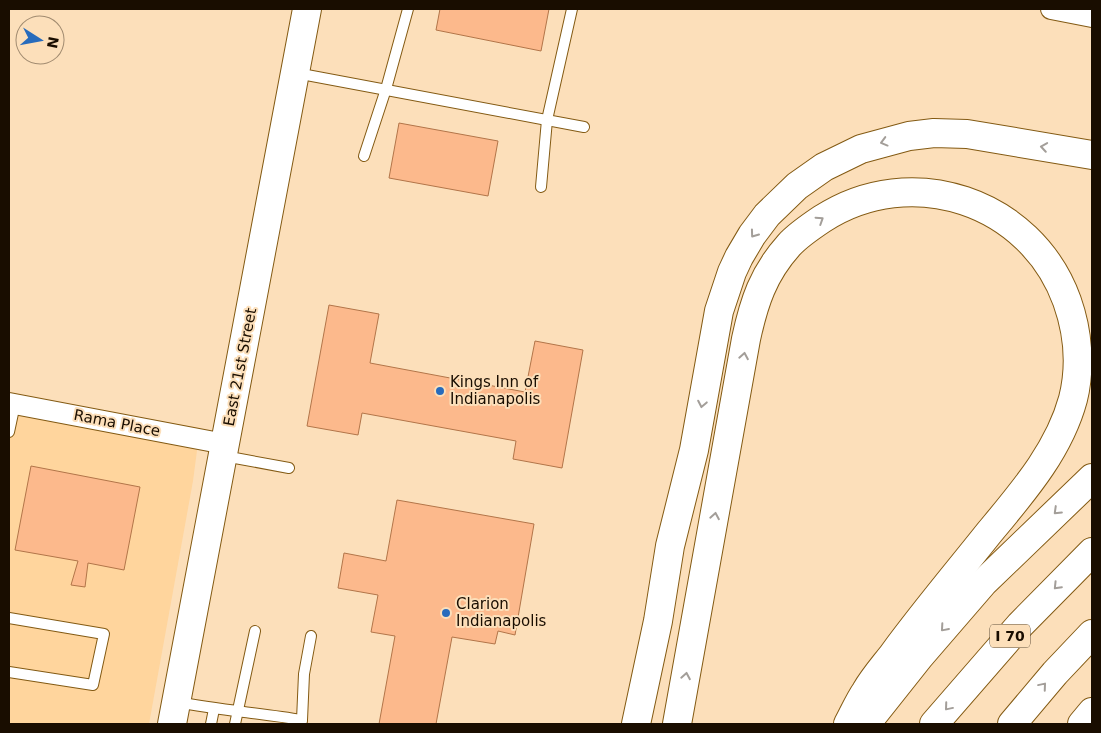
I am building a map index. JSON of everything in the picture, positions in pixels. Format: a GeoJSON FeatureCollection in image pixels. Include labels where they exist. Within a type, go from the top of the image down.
{"type":"FeatureCollection","features":[{"type":"Feature","properties":{"kind":"main road","name":"East 21st Street"},"geometry":{"type":"LineString","coordinates":[[175,713],[307,9]]}},
{"type":"Feature","properties":{"kind":"main road"},"geometry":{"type":"LineString","coordinates":[[636,724],[658,621],[670,546],[694,450],[719,311],[732,272],[752,235],[767,216],[797,186],[824,167],[861,149],[909,136],[967,134],[1092,155]]}},
{"type":"Feature","properties":{"kind":"main road"},"geometry":{"type":"LineString","coordinates":[[678,724],[746,339],[756,298],[770,270],[789,245],[808,228],[830,213],[859,200],[879,195],[910,192],[941,195],[962,200],[1000,217],[1025,236],[1052,268],[1062,286],[1072,315],[1076,336],[1077,378],[1073,398],[1063,428],[1026,488],[913,628],[866,690],[848,724]]}},
{"type":"Feature","properties":{"kind":"main road"},"geometry":{"type":"LineString","coordinates":[[866,724],[920,656],[983,583],[1092,478]]}},
{"type":"Feature","properties":{"kind":"main road","name":"I 70"},"geometry":{"type":"LineString","coordinates":[[934,724],[1020,625],[1092,552]]}},
{"type":"Feature","properties":{"kind":"main road"},"geometry":{"type":"LineString","coordinates":[[1012,724],[1055,673],[1092,634]]}},
{"type":"Feature","properties":{"kind":"main road"},"geometry":{"type":"LineString","coordinates":[[1082,724],[1092,712]]}},
{"type":"Feature","properties":{"kind":"street"},"geometry":{"type":"LineString","coordinates":[[1051,9],[1092,17]]}},
{"type":"Feature","properties":{"kind":"street","name":"Rama Place"},"geometry":{"type":"LineString","coordinates":[[12,404],[224,450]]}},
{"type":"Feature","properties":{"kind":"lane"},"geometry":{"type":"LineString","coordinates":[[364,156],[386,89],[408,9]]}},
{"type":"Feature","properties":{"kind":"lane"},"geometry":{"type":"LineString","coordinates":[[541,187],[547,120],[572,9]]}},
{"type":"Feature","properties":{"kind":"lane"},"geometry":{"type":"LineString","coordinates":[[295,73],[584,127]]}},
{"type":"Feature","properties":{"kind":"lane"},"geometry":{"type":"LineString","coordinates":[[9,432],[12,404]]}},
{"type":"Feature","properties":{"kind":"lane"},"geometry":{"type":"LineString","coordinates":[[224,450],[289,468]]}},
{"type":"Feature","properties":{"kind":"lane"},"geometry":{"type":"LineString","coordinates":[[9,618],[104,634],[93,685],[9,672]]}},
{"type":"Feature","properties":{"kind":"lane"},"geometry":{"type":"LineString","coordinates":[[234,724],[255,631]]}},
{"type":"Feature","properties":{"kind":"lane"},"geometry":{"type":"LineString","coordinates":[[175,713],[214,709],[258,713],[301,722],[304,674],[311,636]]}},
{"type":"Feature","properties":{"kind":"lane"},"geometry":{"type":"LineString","coordinates":[[212,724],[214,709]]}},
{"type":"Feature","properties":{"kind":"lane"},"geometry":{"type":"LineString","coordinates":[[256,724],[258,713]]}},
{"type":"Feature","properties":{"kind":"shaded area"},"geometry":{"type":"Polygon","coordinates":[[[9,394],[200,428],[193,481],[149,724],[9,724],[9,394]]]}},
{"type":"Feature","properties":{"kind":"building"},"geometry":{"type":"Polygon","coordinates":[[[440,9],[549,9],[541,51],[436,30],[440,9]]]}},
{"type":"Feature","properties":{"kind":"building"},"geometry":{"type":"Polygon","coordinates":[[[399,123],[498,141],[488,196],[389,178],[399,123]]]}},
{"type":"Feature","properties":{"kind":"building"},"geometry":{"type":"Polygon","coordinates":[[[329,305],[379,314],[370,363],[525,392],[535,341],[583,350],[562,468],[513,459],[516,441],[362,413],[358,435],[307,426],[329,305]]]}},
{"type":"Feature","properties":{"kind":"building"},"geometry":{"type":"Polygon","coordinates":[[[31,466],[140,487],[124,570],[88,563],[85,587],[71,585],[78,561],[15,550],[31,466]]]}},
{"type":"Feature","properties":{"kind":"building","name":"Clarion Indianapolis"},"geometry":{"type":"Polygon","coordinates":[[[397,500],[534,524],[515,635],[498,631],[495,644],[452,637],[436,724],[379,724],[395,636],[371,632],[378,595],[338,588],[344,553],[386,561],[397,500]]]}},
{"type":"Feature","properties":{"kind":"place","name":"Kings Inn of Indianapolis"},"geometry":{"type":"Point","coordinates":[440,391]}},
{"type":"Feature","properties":{"kind":"place","name":"Clarion Indianapolis"},"geometry":{"type":"Point","coordinates":[446,613]}}]}
